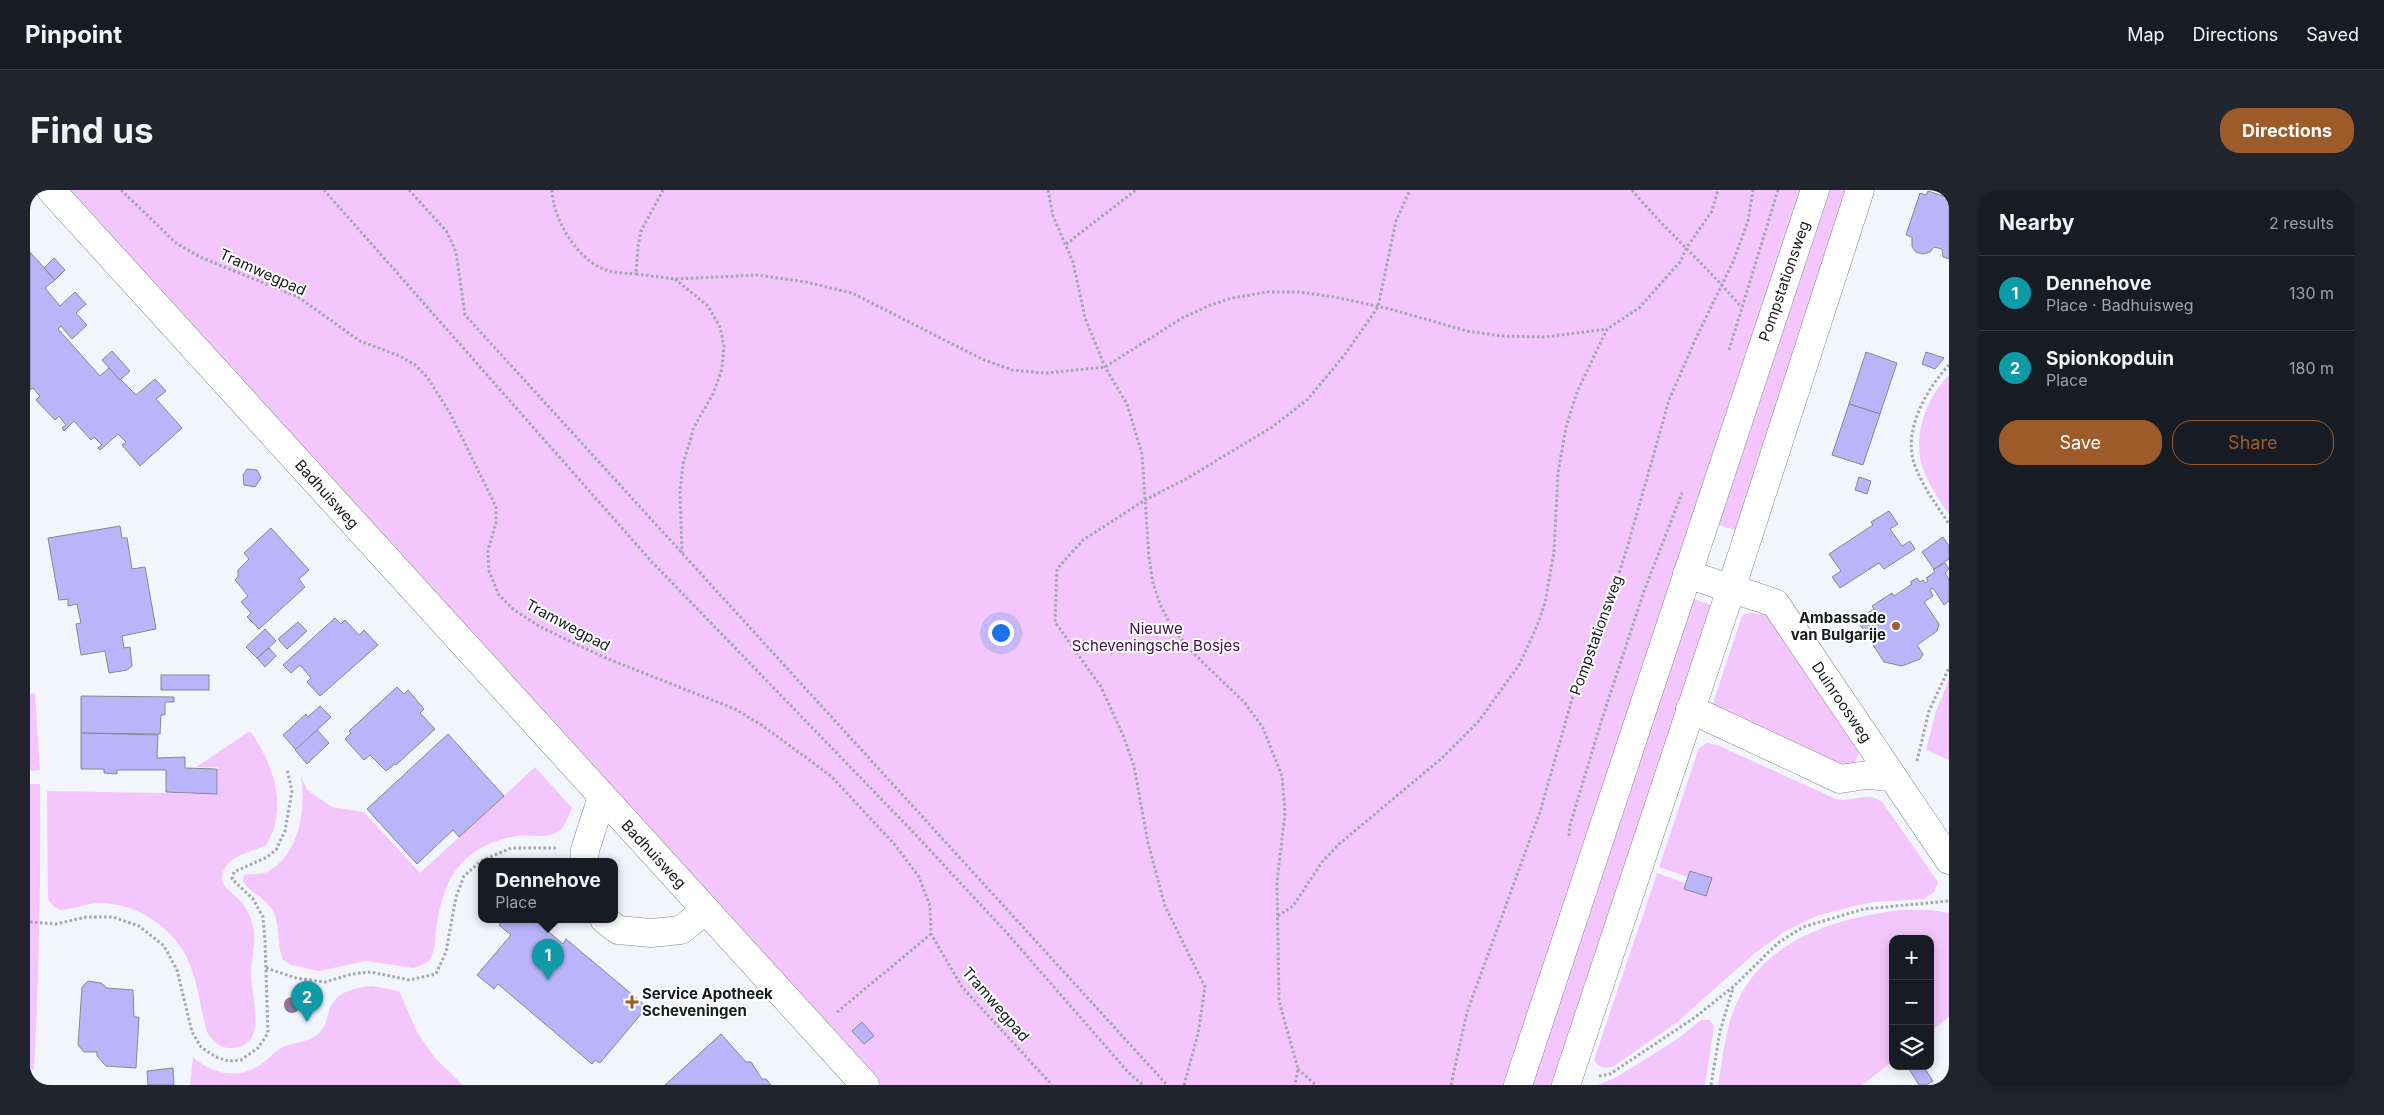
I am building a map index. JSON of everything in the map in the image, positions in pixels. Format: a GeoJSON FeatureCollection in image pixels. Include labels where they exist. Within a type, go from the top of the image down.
{"type":"FeatureCollection","features":[{"type":"Feature","properties":{"kind":"street","name":"Badhuisweg"},"geometry":{"type":"LineString","coordinates":[[51,190],[865,1085]]}},
{"type":"Feature","properties":{"kind":"street","name":"Pompstationsweg"},"geometry":{"type":"LineString","coordinates":[[1518,1085],[1815,190]]}},
{"type":"Feature","properties":{"kind":"street"},"geometry":{"type":"LineString","coordinates":[[1566,1083],[1731,589],[1860,190]]}},
{"type":"Feature","properties":{"kind":"street","name":"Duinroosweg"},"geometry":{"type":"LineString","coordinates":[[1687,574],[1775,603],[1949,860]]}},
{"type":"Feature","properties":{"kind":"street"},"geometry":{"type":"LineString","coordinates":[[1690,709],[1840,779],[1867,774],[1892,777]]}},
{"type":"Feature","properties":{"kind":"street"},"geometry":{"type":"LineString","coordinates":[[585,855],[602,797]]}},
{"type":"Feature","properties":{"kind":"street"},"geometry":{"type":"LineString","coordinates":[[609,923],[618,930],[651,933],[681,930],[706,910]]}},
{"type":"Feature","properties":{"kind":"path","name":"Tramwegpad"},"geometry":{"type":"LineString","coordinates":[[121,190],[176,243],[200,257],[298,297],[360,341],[400,356],[415,365],[436,390],[450,413],[496,507],[496,523],[488,550],[489,572],[499,594],[514,610],[538,626],[608,659],[734,709],[763,726],[816,764],[846,791],[895,845],[919,877],[930,906],[931,934],[962,987],[1052,1085]]}},
{"type":"Feature","properties":{"kind":"path"},"geometry":{"type":"LineString","coordinates":[[324,190],[652,562],[888,805],[1006,932],[1128,1072],[1143,1085]]}},
{"type":"Feature","properties":{"kind":"path"},"geometry":{"type":"LineString","coordinates":[[409,190],[447,232],[456,252],[465,314],[682,555],[1166,1085]]}},
{"type":"Feature","properties":{"kind":"path"},"geometry":{"type":"LineString","coordinates":[[552,190],[559,220],[577,248],[601,268],[675,279],[757,275],[806,282],[852,293],[982,359],[1012,370],[1044,373],[1105,367],[1182,318],[1232,298],[1267,292],[1299,292],[1335,297],[1378,306],[1467,331],[1501,336],[1546,337],[1607,329],[1639,308],[1680,262],[1687,247],[1712,211],[1718,190]]}},
{"type":"Feature","properties":{"kind":"path"},"geometry":{"type":"LineString","coordinates":[[636,274],[641,232],[663,190]]}},
{"type":"Feature","properties":{"kind":"path"},"geometry":{"type":"LineString","coordinates":[[1048,190],[1053,216],[1073,262],[1085,318],[1105,367],[1127,404],[1142,454],[1149,558],[1153,583],[1170,624],[1189,649],[1245,703],[1263,728],[1282,776],[1284,813],[1277,882],[1279,1001],[1298,1069],[1295,1085]]}},
{"type":"Feature","properties":{"kind":"path"},"geometry":{"type":"LineString","coordinates":[[1066,244],[1136,190]]}},
{"type":"Feature","properties":{"kind":"path"},"geometry":{"type":"LineString","coordinates":[[1184,1085],[1198,1034],[1205,987],[1165,906],[1148,843],[1134,766],[1124,735],[1101,687],[1056,622],[1056,569],[1082,540],[1146,500],[1186,479],[1272,427],[1307,400],[1343,357],[1378,306],[1396,221],[1410,190]]}},
{"type":"Feature","properties":{"kind":"path"},"geometry":{"type":"LineString","coordinates":[[1632,190],[1650,212],[1687,247],[1742,307]]}},
{"type":"Feature","properties":{"kind":"path","name":"Pompstationsweg"},"geometry":{"type":"LineString","coordinates":[[1451,1085],[1467,1012],[1540,812],[1573,696],[1610,602],[1669,400],[1721,284],[1733,262],[1748,221],[1753,190]]}},
{"type":"Feature","properties":{"kind":"path"},"geometry":{"type":"LineString","coordinates":[[675,279],[708,306],[720,327],[724,346],[722,369],[713,394],[694,427],[683,464],[680,491],[682,555]]}},
{"type":"Feature","properties":{"kind":"path"},"geometry":{"type":"LineString","coordinates":[[1278,916],[1293,906],[1322,862],[1338,845],[1442,758],[1478,722],[1519,665],[1537,626],[1546,594],[1554,552],[1558,473],[1566,427],[1577,392],[1607,329]]}},
{"type":"Feature","properties":{"kind":"path"},"geometry":{"type":"LineString","coordinates":[[1949,365],[1936,379],[1924,400],[1917,416],[1912,444],[1913,461],[1922,482],[1949,524]]}},
{"type":"Feature","properties":{"kind":"path"},"geometry":{"type":"LineString","coordinates":[[1911,804],[1923,731],[1935,696],[1949,668]]}},
{"type":"Feature","properties":{"kind":"path"},"geometry":{"type":"LineString","coordinates":[[30,922],[56,924],[86,917],[113,916],[139,926],[164,946],[177,970],[192,1032],[201,1047],[216,1057],[228,1061],[240,1060],[258,1048],[268,1033],[266,968],[263,917],[253,899],[232,879],[234,872],[267,857],[276,850],[285,831],[292,791],[287,769]]}},
{"type":"Feature","properties":{"kind":"path"},"geometry":{"type":"LineString","coordinates":[[488,858],[511,848],[585,855]]}},
{"type":"Feature","properties":{"kind":"path"},"geometry":{"type":"LineString","coordinates":[[266,968],[296,978],[326,982],[352,974],[371,972],[409,980],[436,974],[446,952],[456,897],[464,876],[478,864]]}},
{"type":"Feature","properties":{"kind":"path"},"geometry":{"type":"LineString","coordinates":[[1566,1083],[1610,1074],[1694,1018],[1733,987],[1778,943],[1803,927],[1864,909],[1949,901]]}},
{"type":"Feature","properties":{"kind":"path"},"geometry":{"type":"LineString","coordinates":[[816,1030],[931,934]]}},
{"type":"Feature","properties":{"kind":"path"},"geometry":{"type":"LineString","coordinates":[[1712,1085],[1720,1031],[1733,987]]}},
{"type":"Feature","properties":{"kind":"path"},"geometry":{"type":"LineString","coordinates":[[1298,1069],[1316,1085]]}},
{"type":"Feature","properties":{"kind":"green space","name":"Nieuwe Scheveningsche Bosjes"},"geometry":{"type":"Polygon","coordinates":[[[68,190],[1808,190],[1509,1085],[881,1085],[68,190]]]}},
{"type":"Feature","properties":{"kind":"green space"},"geometry":{"type":"Polygon","coordinates":[[[1828,190],[1853,190],[1738,531],[1715,524],[1828,190]]]}},
{"type":"Feature","properties":{"kind":"green space"},"geometry":{"type":"Polygon","coordinates":[[[1949,375],[1949,514],[1925,474],[1919,448],[1922,421],[1927,408],[1940,385],[1949,375]]]}},
{"type":"Feature","properties":{"kind":"green space"},"geometry":{"type":"Polygon","coordinates":[[[1689,597],[1713,606],[1554,1085],[1526,1085],[1689,597]]]}},
{"type":"Feature","properties":{"kind":"green space"},"geometry":{"type":"Polygon","coordinates":[[[1749,613],[1766,615],[1775,621],[1860,751],[1854,764],[1843,768],[1716,707],[1713,703],[1742,616],[1749,613]]]}},
{"type":"Feature","properties":{"kind":"green space"},"geometry":{"type":"Polygon","coordinates":[[[1949,679],[1949,760],[1926,750],[1935,714],[1949,679]]]}},
{"type":"Feature","properties":{"kind":"green space"},"geometry":{"type":"Polygon","coordinates":[[[35,693],[40,770],[30,771],[30,694],[35,693]]]}},
{"type":"Feature","properties":{"kind":"green space"},"geometry":{"type":"Polygon","coordinates":[[[250,731],[258,743],[271,771],[277,801],[276,816],[273,831],[266,845],[233,859],[224,869],[222,876],[224,884],[248,911],[253,927],[254,939],[251,975],[256,1020],[254,1030],[251,1039],[243,1045],[227,1048],[217,1044],[207,1032],[191,967],[180,946],[161,926],[138,911],[124,907],[97,903],[60,910],[53,906],[48,899],[47,791],[217,794],[218,767],[196,767],[250,731]]]}},
{"type":"Feature","properties":{"kind":"green space"},"geometry":{"type":"Polygon","coordinates":[[[1707,743],[1717,745],[1836,799],[1872,797],[1877,799],[1883,803],[1938,882],[1934,892],[1924,899],[1874,902],[1854,906],[1816,916],[1784,932],[1755,953],[1676,1023],[1614,1066],[1602,1067],[1594,1060],[1657,873],[1685,883],[1684,889],[1706,896],[1712,878],[1690,870],[1688,877],[1659,867],[1699,748],[1707,743]]]}},
{"type":"Feature","properties":{"kind":"green space"},"geometry":{"type":"Polygon","coordinates":[[[535,767],[572,808],[564,824],[557,832],[546,836],[517,836],[491,843],[473,853],[460,864],[445,890],[435,943],[428,962],[414,968],[366,961],[319,971],[291,965],[283,960],[277,923],[273,911],[243,880],[244,875],[267,872],[278,864],[294,843],[301,816],[301,776],[307,790],[332,807],[364,812],[420,873],[535,767]]]}},
{"type":"Feature","properties":{"kind":"green space"},"geometry":{"type":"Polygon","coordinates":[[[30,784],[40,784],[39,926],[34,1069],[30,1069],[30,784]]]}},
{"type":"Feature","properties":{"kind":"green space"},"geometry":{"type":"Polygon","coordinates":[[[1901,910],[1931,910],[1949,913],[1949,1017],[1934,1029],[1934,935],[1889,935],[1889,1064],[1862,1085],[1718,1085],[1730,1021],[1741,994],[1756,972],[1775,954],[1797,940],[1847,920],[1901,910]]]}},
{"type":"Feature","properties":{"kind":"green space"},"geometry":{"type":"Polygon","coordinates":[[[372,986],[399,991],[417,1032],[435,1058],[463,1085],[190,1085],[193,1057],[208,1068],[216,1071],[234,1074],[251,1070],[281,1048],[308,1040],[321,1032],[332,1004],[340,995],[356,988],[372,986]]]}},
{"type":"Feature","properties":{"kind":"green space"},"geometry":{"type":"Polygon","coordinates":[[[1701,1020],[1710,1020],[1714,1027],[1705,1085],[1597,1085],[1615,1078],[1679,1038],[1701,1020]]]}},
{"type":"Feature","properties":{"kind":"building"},"geometry":{"type":"Polygon","coordinates":[[[1928,191],[1949,198],[1949,259],[1943,257],[1942,249],[1934,247],[1930,252],[1923,254],[1916,252],[1912,247],[1912,237],[1906,235],[1920,193],[1926,195],[1928,191]]]}},
{"type":"Feature","properties":{"kind":"building"},"geometry":{"type":"Polygon","coordinates":[[[30,252],[55,280],[45,288],[60,306],[75,292],[86,304],[76,313],[87,325],[72,339],[61,326],[58,329],[100,376],[109,368],[136,395],[155,379],[166,391],[156,399],[182,428],[140,466],[122,445],[126,442],[118,434],[100,450],[98,448],[102,445],[94,437],[91,440],[74,421],[64,431],[62,428],[66,425],[59,416],[55,420],[36,400],[40,396],[33,388],[30,390],[30,252]]]}},
{"type":"Feature","properties":{"kind":"building"},"geometry":{"type":"Polygon","coordinates":[[[54,258],[65,270],[55,280],[44,268],[54,258]]]}},
{"type":"Feature","properties":{"kind":"building"},"geometry":{"type":"Polygon","coordinates":[[[112,351],[130,371],[120,380],[102,360],[112,351]]]}},
{"type":"Feature","properties":{"kind":"building"},"geometry":{"type":"Polygon","coordinates":[[[1866,352],[1897,363],[1880,414],[1849,404],[1866,352]]]}},
{"type":"Feature","properties":{"kind":"building"},"geometry":{"type":"Polygon","coordinates":[[[1926,352],[1944,358],[1935,369],[1922,364],[1926,352]]]}},
{"type":"Feature","properties":{"kind":"building"},"geometry":{"type":"Polygon","coordinates":[[[1849,404],[1880,414],[1863,465],[1832,455],[1849,404]]]}},
{"type":"Feature","properties":{"kind":"building"},"geometry":{"type":"Polygon","coordinates":[[[247,469],[257,470],[261,478],[255,487],[244,485],[243,475],[247,469]]]}},
{"type":"Feature","properties":{"kind":"building"},"geometry":{"type":"Polygon","coordinates":[[[1859,477],[1871,481],[1867,494],[1855,490],[1859,477]]]}},
{"type":"Feature","properties":{"kind":"building"},"geometry":{"type":"Polygon","coordinates":[[[1889,511],[1898,524],[1890,529],[1902,546],[1910,541],[1915,549],[1884,569],[1879,563],[1840,588],[1832,577],[1841,571],[1829,554],[1873,525],[1871,522],[1889,511]]]}},
{"type":"Feature","properties":{"kind":"building"},"geometry":{"type":"Polygon","coordinates":[[[120,526],[122,538],[127,538],[132,569],[145,567],[156,629],[122,636],[124,648],[130,647],[132,666],[127,670],[109,673],[105,651],[81,655],[76,624],[81,623],[77,604],[68,606],[68,599],[59,600],[48,538],[120,526]]]}},
{"type":"Feature","properties":{"kind":"building"},"geometry":{"type":"Polygon","coordinates":[[[271,528],[309,570],[299,579],[305,587],[259,629],[247,617],[251,613],[241,602],[248,596],[235,580],[238,577],[238,570],[249,559],[244,553],[271,528]]]}},
{"type":"Feature","properties":{"kind":"building"},"geometry":{"type":"Polygon","coordinates":[[[1943,537],[1949,546],[1949,559],[1934,569],[1922,552],[1943,537]]]}},
{"type":"Feature","properties":{"kind":"building"},"geometry":{"type":"Polygon","coordinates":[[[1945,563],[1949,569],[1945,573],[1949,579],[1949,601],[1944,605],[1933,588],[1930,590],[1933,596],[1924,602],[1939,624],[1937,631],[1917,645],[1923,654],[1920,659],[1902,666],[1884,662],[1857,620],[1874,609],[1872,606],[1892,593],[1894,596],[1912,584],[1910,582],[1917,578],[1920,582],[1923,580],[1925,583],[1928,581],[1926,578],[1935,572],[1933,570],[1945,563]]]}},
{"type":"Feature","properties":{"kind":"building"},"geometry":{"type":"Polygon","coordinates":[[[335,618],[341,624],[345,620],[359,635],[364,630],[378,645],[320,696],[307,682],[311,678],[300,665],[291,673],[283,665],[335,618]]]}},
{"type":"Feature","properties":{"kind":"building"},"geometry":{"type":"Polygon","coordinates":[[[298,622],[307,631],[287,649],[278,639],[298,622]]]}},
{"type":"Feature","properties":{"kind":"building"},"geometry":{"type":"Polygon","coordinates":[[[265,629],[276,641],[257,658],[246,647],[265,629]]]}},
{"type":"Feature","properties":{"kind":"building"},"geometry":{"type":"Polygon","coordinates":[[[269,648],[276,656],[265,667],[257,658],[269,648]]]}},
{"type":"Feature","properties":{"kind":"building"},"geometry":{"type":"Polygon","coordinates":[[[161,675],[209,675],[209,690],[161,690],[161,675]]]}},
{"type":"Feature","properties":{"kind":"building"},"geometry":{"type":"Polygon","coordinates":[[[397,687],[404,694],[408,690],[424,709],[420,713],[435,729],[396,765],[386,771],[370,755],[364,760],[345,739],[351,733],[349,731],[397,687]]]}},
{"type":"Feature","properties":{"kind":"building"},"geometry":{"type":"Polygon","coordinates":[[[81,696],[174,697],[174,702],[165,702],[165,715],[161,715],[160,734],[81,733],[81,696]]]}},
{"type":"Feature","properties":{"kind":"building"},"geometry":{"type":"Polygon","coordinates":[[[320,706],[331,717],[296,750],[283,735],[306,714],[308,717],[320,706]]]}},
{"type":"Feature","properties":{"kind":"building"},"geometry":{"type":"Polygon","coordinates":[[[317,730],[329,743],[307,764],[295,750],[317,730]]]}},
{"type":"Feature","properties":{"kind":"building"},"geometry":{"type":"Polygon","coordinates":[[[81,733],[158,735],[157,758],[185,757],[185,768],[217,769],[217,794],[166,792],[166,770],[117,770],[117,774],[104,773],[104,769],[81,769],[81,733]]]}},
{"type":"Feature","properties":{"kind":"building"},"geometry":{"type":"Polygon","coordinates":[[[448,734],[504,796],[459,837],[453,830],[417,864],[367,809],[448,734]]]}},
{"type":"Feature","properties":{"kind":"building"},"geometry":{"type":"Polygon","coordinates":[[[1690,871],[1712,878],[1706,896],[1684,889],[1690,871]]]}},
{"type":"Feature","properties":{"kind":"building"},"geometry":{"type":"Polygon","coordinates":[[[501,923],[539,923],[563,944],[566,939],[647,1007],[600,1063],[595,1060],[592,1064],[498,984],[494,989],[477,975],[511,935],[499,925],[501,923]]]}},
{"type":"Feature","properties":{"kind":"building"},"geometry":{"type":"Polygon","coordinates":[[[88,981],[101,983],[107,988],[133,990],[134,1017],[139,1017],[136,1068],[106,1066],[97,1056],[97,1052],[84,1052],[78,1045],[82,987],[88,981]]]}},
{"type":"Feature","properties":{"kind":"building"},"geometry":{"type":"Polygon","coordinates":[[[862,1022],[874,1036],[864,1044],[852,1031],[862,1022]]]}},
{"type":"Feature","properties":{"kind":"building"},"geometry":{"type":"Polygon","coordinates":[[[721,1034],[746,1062],[751,1062],[762,1079],[766,1079],[771,1085],[665,1085],[721,1034]]]}},
{"type":"Feature","properties":{"kind":"building"},"geometry":{"type":"Polygon","coordinates":[[[173,1068],[174,1085],[148,1085],[147,1071],[173,1068]]]}},
{"type":"Feature","properties":{"kind":"building"},"geometry":{"type":"Polygon","coordinates":[[[1910,1070],[1926,1070],[1933,1081],[1926,1085],[1919,1085],[1910,1070]]]}},
{"type":"Feature","properties":{"kind":"place","name":"Ambassade van Bulgarije"},"geometry":{"type":"Point","coordinates":[1896,626]}},
{"type":"Feature","properties":{"kind":"place","name":"Dennehove"},"geometry":{"type":"Point","coordinates":[548,980]}},
{"type":"Feature","properties":{"kind":"place","name":"Service Apotheek Scheveningen"},"geometry":{"type":"Point","coordinates":[632,1002]}},
{"type":"Feature","properties":{"kind":"place","name":"Spionkopduin"},"geometry":{"type":"Point","coordinates":[307,1022]}}]}
